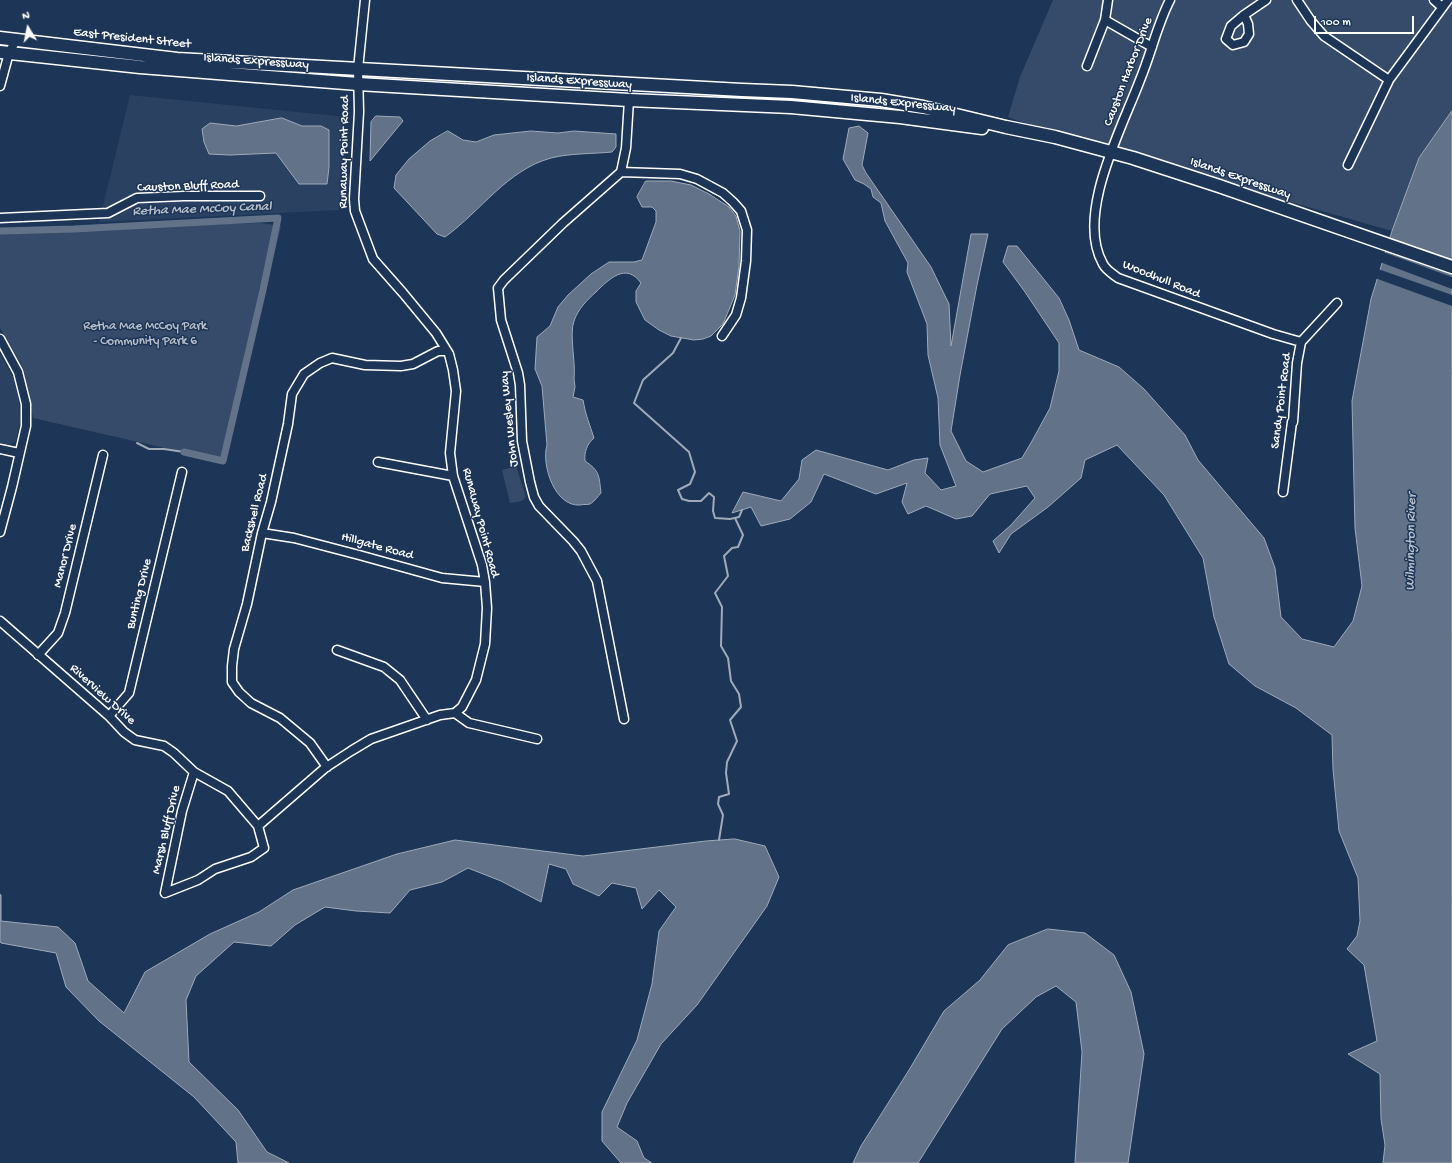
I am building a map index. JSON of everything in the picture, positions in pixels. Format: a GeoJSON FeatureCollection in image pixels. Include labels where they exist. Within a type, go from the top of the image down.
{"type":"FeatureCollection","features":[{"type":"Feature","properties":{"kind":"main road","name":"East President Street"},"geometry":{"type":"LineString","coordinates":[[0,38],[177,59],[358,69]]}},
{"type":"Feature","properties":{"kind":"main road","name":"East President Street"},"geometry":{"type":"LineString","coordinates":[[4,53],[140,67]]}},
{"type":"Feature","properties":{"kind":"main road","name":"Islands Expressway"},"geometry":{"type":"LineString","coordinates":[[140,67],[358,84],[629,100],[791,107],[907,118],[984,128],[1016,129]]}},
{"type":"Feature","properties":{"kind":"main road","name":"Islands Expressway"},"geometry":{"type":"LineString","coordinates":[[358,69],[792,92],[881,100],[923,107],[1055,137],[1133,158],[1219,186],[1452,267]]}},
{"type":"Feature","properties":{"kind":"street","name":"Runaway Point Road"},"geometry":{"type":"LineString","coordinates":[[365,0],[358,69],[359,112],[354,198],[355,211],[373,259],[436,333],[449,354],[456,391],[450,446],[453,476],[482,565],[485,582],[487,608],[485,644],[482,661],[471,691],[462,708],[455,712]]}},
{"type":"Feature","properties":{"kind":"street"},"geometry":{"type":"LineString","coordinates":[[1087,66],[1105,20],[1108,0]]}},
{"type":"Feature","properties":{"kind":"street","name":"Causton Harbor Drive"},"geometry":{"type":"LineString","coordinates":[[1111,152],[1141,79],[1170,0]]}},
{"type":"Feature","properties":{"kind":"street"},"geometry":{"type":"LineString","coordinates":[[1244,15],[1266,0]]}},
{"type":"Feature","properties":{"kind":"street"},"geometry":{"type":"LineString","coordinates":[[1297,0],[1311,21],[1324,36],[1389,80]]}},
{"type":"Feature","properties":{"kind":"street"},"geometry":{"type":"LineString","coordinates":[[1434,0],[1442,7]]}},
{"type":"Feature","properties":{"kind":"street"},"geometry":{"type":"LineString","coordinates":[[1348,165],[1389,80],[1448,0]]}},
{"type":"Feature","properties":{"kind":"street"},"geometry":{"type":"LineString","coordinates":[[1105,20],[1152,47]]}},
{"type":"Feature","properties":{"kind":"street"},"geometry":{"type":"LineString","coordinates":[[0,86],[4,53],[16,40]]}},
{"type":"Feature","properties":{"kind":"street"},"geometry":{"type":"LineString","coordinates":[[629,100],[626,148],[621,172],[680,174],[697,179],[723,193],[741,211],[747,230],[746,261],[741,298],[736,315],[722,336]]}},
{"type":"Feature","properties":{"kind":"street","name":"Woodhull Road"},"geometry":{"type":"LineString","coordinates":[[1111,152],[1100,188],[1095,212],[1097,250],[1103,265],[1118,278],[1273,334],[1301,342]]}},
{"type":"Feature","properties":{"kind":"street","name":"John Wesley Way"},"geometry":{"type":"LineString","coordinates":[[621,172],[563,223],[504,280],[498,288],[501,320],[518,373],[520,385],[522,441],[534,497],[539,506],[581,551],[595,577],[624,719]]}},
{"type":"Feature","properties":{"kind":"street","name":"Causton Bluff Road"},"geometry":{"type":"LineString","coordinates":[[0,218],[108,213],[137,198],[184,196],[260,196]]}},
{"type":"Feature","properties":{"kind":"street","name":"Sandy Point Road"},"geometry":{"type":"LineString","coordinates":[[1283,492],[1292,422],[1294,422],[1297,364],[1301,342],[1337,303]]}},
{"type":"Feature","properties":{"kind":"street"},"geometry":{"type":"LineString","coordinates":[[0,339],[18,372],[26,404],[26,426],[0,532]]}},
{"type":"Feature","properties":{"kind":"street","name":"Backshell Road"},"geometry":{"type":"LineString","coordinates":[[327,766],[305,739],[280,718],[251,703],[239,692],[232,682],[234,649],[247,604],[262,533],[271,502],[288,424],[292,394],[304,374],[320,363],[332,358],[365,364],[401,366],[413,364],[438,351],[446,351]]}},
{"type":"Feature","properties":{"kind":"street"},"geometry":{"type":"LineString","coordinates":[[0,449],[19,454]]}},
{"type":"Feature","properties":{"kind":"street","name":"Manor Drive"},"geometry":{"type":"LineString","coordinates":[[38,655],[58,632],[103,455]]}},
{"type":"Feature","properties":{"kind":"street"},"geometry":{"type":"LineString","coordinates":[[378,462],[453,476]]}},
{"type":"Feature","properties":{"kind":"street","name":"Bunting Drive"},"geometry":{"type":"LineString","coordinates":[[109,716],[129,693],[182,472]]}},
{"type":"Feature","properties":{"kind":"street","name":"Hillgate Road"},"geometry":{"type":"LineString","coordinates":[[262,533],[294,538],[358,554],[442,578],[485,582]]}},
{"type":"Feature","properties":{"kind":"street","name":"Riverview Drive"},"geometry":{"type":"LineString","coordinates":[[0,621],[109,716],[124,732],[135,740],[164,746],[194,772],[228,791],[258,826],[264,848],[251,857],[215,869],[198,880],[165,894]]}},
{"type":"Feature","properties":{"kind":"street"},"geometry":{"type":"LineString","coordinates":[[337,650],[384,667],[400,680],[427,720]]}},
{"type":"Feature","properties":{"kind":"street"},"geometry":{"type":"LineString","coordinates":[[258,826],[327,766],[371,739],[440,715],[455,712],[469,723],[537,739]]}},
{"type":"Feature","properties":{"kind":"street","name":"Marsh Bluff Drive"},"geometry":{"type":"LineString","coordinates":[[165,894],[182,811],[194,772]]}},
{"type":"Feature","properties":{"kind":"shaded area"},"geometry":{"type":"Polygon","coordinates":[[[130,95],[346,117],[339,210],[99,222],[130,95]]]}},
{"type":"Feature","properties":{"kind":"shaded area"},"geometry":{"type":"Polygon","coordinates":[[[0,354],[14,379],[19,401],[20,423],[16,441],[9,445],[0,443],[0,354]]]}},
{"type":"Feature","properties":{"kind":"green space"},"geometry":{"type":"Polygon","coordinates":[[[1053,0],[1452,0],[1452,111],[1419,158],[1392,231],[1066,138],[1008,117],[1020,77],[1053,0]]]}},
{"type":"Feature","properties":{"kind":"green space","name":"Retha Mae McCoy Park - Community Park 6"},"geometry":{"type":"Polygon","coordinates":[[[260,223],[281,226],[226,462],[33,418],[24,371],[0,328],[0,231],[260,223]]]}},
{"type":"Feature","properties":{"kind":"green space"},"geometry":{"type":"Polygon","coordinates":[[[516,466],[526,497],[522,501],[510,503],[502,470],[516,466]]]}},
{"type":"Feature","properties":{"kind":"water","name":"Wilmington River"},"geometry":{"type":"Polygon","coordinates":[[[1452,111],[1452,1163],[1383,1163],[1385,1145],[1381,1119],[1380,1074],[1348,1054],[1377,1041],[1364,965],[1347,949],[1357,936],[1360,921],[1358,878],[1339,831],[1333,769],[1332,735],[1296,708],[1255,686],[1229,664],[1214,617],[1203,558],[1164,495],[1117,445],[1085,460],[1081,478],[1048,507],[1011,534],[999,553],[993,541],[1011,525],[1035,498],[1027,486],[990,494],[972,516],[956,519],[926,506],[908,514],[902,502],[907,483],[876,494],[824,474],[811,502],[790,519],[761,526],[751,507],[732,513],[743,492],[781,501],[799,479],[802,460],[816,450],[888,470],[914,460],[928,458],[925,473],[941,490],[956,486],[940,445],[938,398],[928,355],[927,324],[907,272],[908,263],[885,221],[881,203],[873,197],[871,189],[855,180],[843,159],[849,128],[859,126],[868,133],[862,165],[866,173],[931,267],[949,304],[951,346],[971,234],[988,234],[960,375],[951,431],[966,461],[983,472],[1022,458],[1050,408],[1059,371],[1059,343],[1003,262],[1008,246],[1017,246],[1059,298],[1069,320],[1079,350],[1119,367],[1144,389],[1185,435],[1198,460],[1264,538],[1275,568],[1281,617],[1302,639],[1334,647],[1353,621],[1362,586],[1355,528],[1352,401],[1371,299],[1392,231],[1419,158],[1452,111]]]}},
{"type":"Feature","properties":{"kind":"water"},"geometry":{"type":"Polygon","coordinates":[[[376,116],[400,117],[403,121],[370,161],[371,122],[376,116]]]}},
{"type":"Feature","properties":{"kind":"water"},"geometry":{"type":"Polygon","coordinates":[[[282,118],[302,126],[321,126],[329,130],[329,167],[327,184],[299,184],[276,153],[230,155],[209,154],[204,142],[202,129],[210,123],[236,126],[282,118]]]}},
{"type":"Feature","properties":{"kind":"water"},"geometry":{"type":"Polygon","coordinates":[[[448,131],[463,140],[476,142],[494,135],[531,131],[558,133],[574,131],[616,134],[616,147],[612,152],[559,156],[535,164],[508,181],[445,237],[437,234],[394,188],[396,175],[409,159],[430,141],[448,131]]]}},
{"type":"Feature","properties":{"kind":"water"},"geometry":{"type":"Polygon","coordinates":[[[646,181],[671,181],[691,185],[709,194],[729,207],[736,216],[740,231],[739,266],[735,295],[723,324],[711,336],[694,340],[671,336],[645,320],[636,302],[636,291],[641,283],[629,274],[624,273],[618,275],[606,282],[583,305],[574,321],[572,333],[575,387],[573,397],[583,400],[586,415],[594,438],[586,448],[585,461],[594,468],[598,474],[601,493],[590,504],[571,504],[563,499],[557,492],[548,473],[546,463],[547,445],[542,386],[535,369],[537,337],[550,326],[558,307],[568,295],[591,274],[609,262],[634,262],[642,260],[656,222],[656,211],[652,207],[642,207],[637,197],[646,181]]]}},
{"type":"Feature","properties":{"kind":"water"},"geometry":{"type":"Polygon","coordinates":[[[735,839],[765,846],[779,877],[767,906],[697,1005],[661,1044],[627,1103],[617,1127],[637,1141],[644,1158],[652,1163],[621,1163],[602,1141],[602,1112],[637,1040],[652,984],[659,931],[676,907],[659,890],[642,909],[636,888],[612,883],[599,896],[573,884],[566,869],[549,864],[541,902],[501,881],[468,868],[442,882],[410,890],[390,913],[325,907],[295,925],[271,946],[234,942],[196,976],[186,1000],[189,1062],[238,1110],[267,1152],[289,1163],[238,1163],[236,1142],[194,1097],[99,1021],[66,987],[56,953],[1,943],[0,941],[0,894],[1,921],[58,927],[75,943],[88,981],[124,1013],[145,972],[210,934],[259,912],[293,890],[397,854],[455,840],[583,856],[706,841],[735,839]]]}},
{"type":"Feature","properties":{"kind":"water"},"geometry":{"type":"Polygon","coordinates":[[[1048,929],[1085,933],[1114,955],[1131,992],[1144,1054],[1128,1163],[1075,1163],[1082,1052],[1076,1002],[1056,986],[1036,997],[1002,1029],[918,1163],[853,1163],[861,1146],[944,1011],[980,980],[1008,945],[1048,929]]]}},
{"type":"Feature","properties":{"kind":"pier"},"geometry":{"type":"Polygon","coordinates":[[[1383,252],[1452,277],[1452,289],[1380,262],[1383,252]]]}},
{"type":"Feature","properties":{"kind":"pier"},"geometry":{"type":"Polygon","coordinates":[[[1378,269],[1452,295],[1452,306],[1375,278],[1378,269]]]}},
{"type":"Feature","properties":{"kind":"waterway","name":"Retha Mae McCoy Canal"},"geometry":{"type":"LineString","coordinates":[[0,231],[74,229],[278,218],[263,290],[223,461],[184,452]]}},
{"type":"Feature","properties":{"kind":"waterway"},"geometry":{"type":"LineString","coordinates":[[681,338],[673,353],[643,380],[634,403],[689,452],[695,472],[690,484],[678,490],[682,499],[689,501],[701,501],[709,493],[714,497],[713,511],[715,518],[730,519],[739,517],[742,510]]}},
{"type":"Feature","properties":{"kind":"waterway"},"geometry":{"type":"LineString","coordinates":[[137,443],[149,449],[164,449],[184,452]]}},
{"type":"Feature","properties":{"kind":"waterway"},"geometry":{"type":"LineString","coordinates":[[719,840],[723,815],[718,804],[719,797],[729,794],[726,773],[727,762],[737,741],[730,720],[741,707],[739,694],[731,681],[728,658],[721,646],[722,607],[715,593],[728,576],[724,556],[732,548],[738,547],[743,535],[735,518]]}}]}
